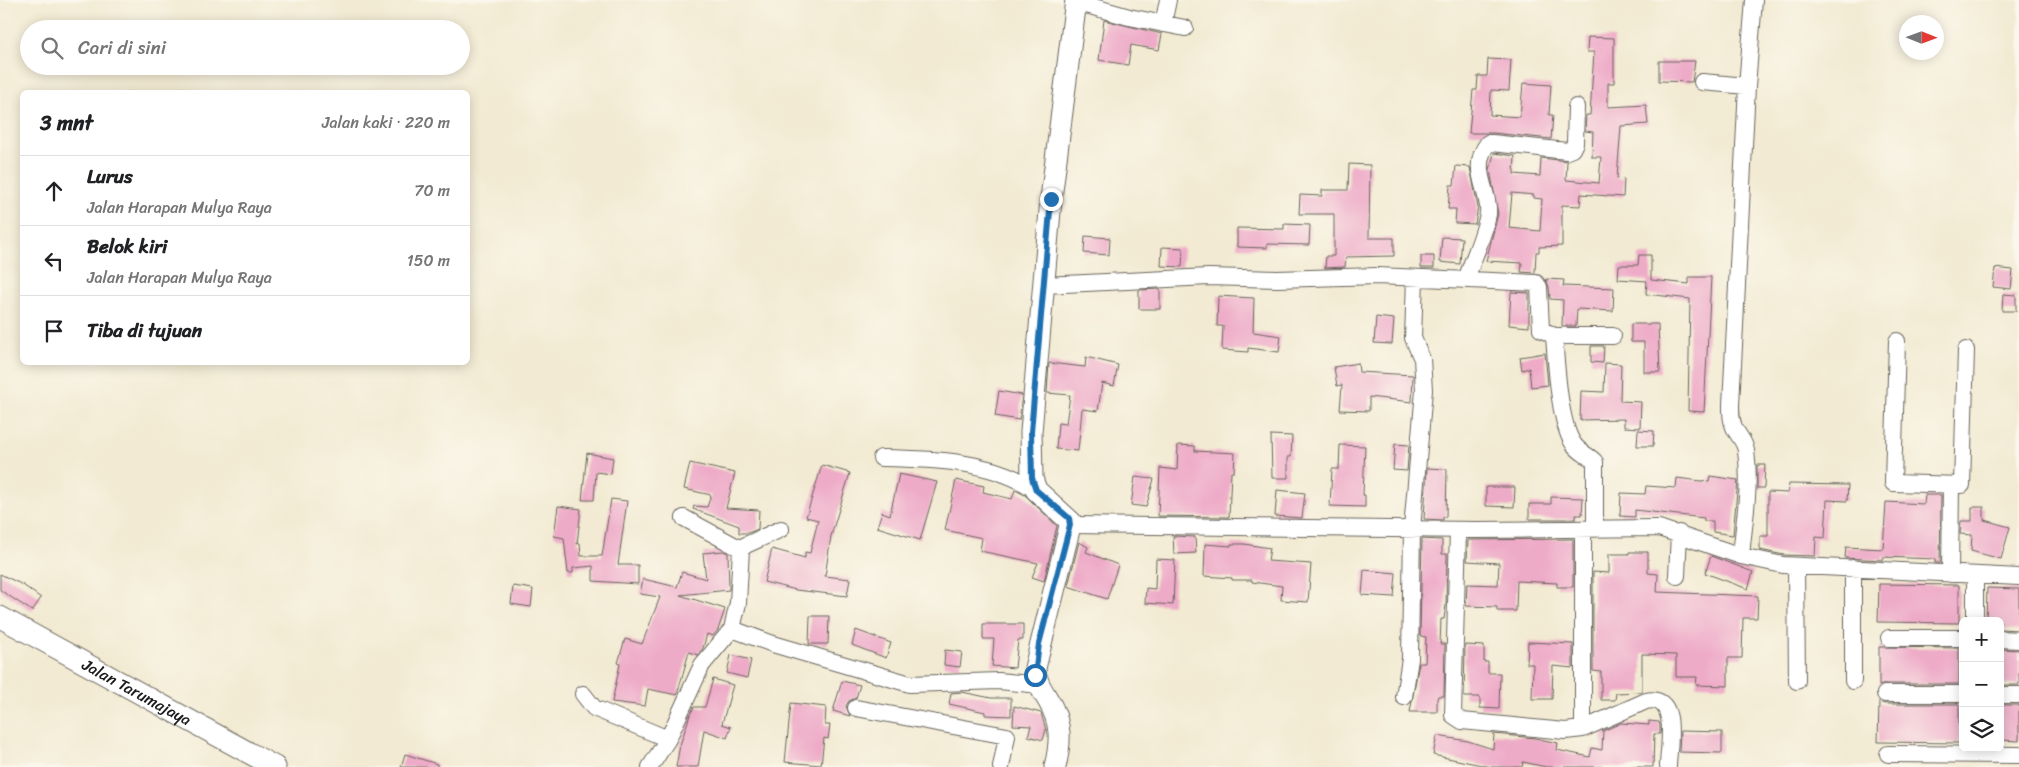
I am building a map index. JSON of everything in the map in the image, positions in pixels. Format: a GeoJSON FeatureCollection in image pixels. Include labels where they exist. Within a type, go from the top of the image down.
{"type":"FeatureCollection","features":[{"type":"Feature","properties":{"kind":"street"},"geometry":{"type":"LineString","coordinates":[[1163,24],[1168,0]]}},
{"type":"Feature","properties":{"kind":"street"},"geometry":{"type":"LineString","coordinates":[[1741,556],[1747,477],[1746,451],[1731,419],[1747,86],[1754,0]]}},
{"type":"Feature","properties":{"kind":"street"},"geometry":{"type":"LineString","coordinates":[[1036,490],[1032,478],[1031,432],[1052,190],[1076,1],[1185,28]]}},
{"type":"Feature","properties":{"kind":"street"},"geometry":{"type":"LineString","coordinates":[[1702,82],[1747,86]]}},
{"type":"Feature","properties":{"kind":"street"},"geometry":{"type":"LineString","coordinates":[[1466,280],[1488,213],[1488,200],[1481,185],[1480,169],[1484,148],[1492,143],[1567,151],[1572,149],[1575,143],[1576,107]]}},
{"type":"Feature","properties":{"kind":"street"},"geometry":{"type":"LineString","coordinates":[[1044,285],[1209,277],[1276,279],[1366,276],[1538,285],[1541,329],[1554,336],[1613,336]]}},
{"type":"Feature","properties":{"kind":"street"},"geometry":{"type":"LineString","coordinates":[[1404,698],[1411,633],[1412,529],[1424,370],[1413,338],[1415,278]]}},
{"type":"Feature","properties":{"kind":"street"},"geometry":{"type":"LineString","coordinates":[[1554,336],[1560,396],[1570,438],[1581,453],[1595,462],[1589,529],[1583,729]]}},
{"type":"Feature","properties":{"kind":"street"},"geometry":{"type":"LineString","coordinates":[[1897,341],[1893,483],[1962,485],[1966,350]]}},
{"type":"Feature","properties":{"kind":"street"},"geometry":{"type":"LineString","coordinates":[[881,458],[934,459],[1013,477],[1036,490],[1069,518],[1070,525],[1039,644],[1035,675],[1050,702],[1061,735],[1055,767]]}},
{"type":"Feature","properties":{"kind":"street"},"geometry":{"type":"LineString","coordinates":[[1950,574],[1951,485]]}},
{"type":"Feature","properties":{"kind":"street"},"geometry":{"type":"LineString","coordinates":[[684,518],[741,549]]}},
{"type":"Feature","properties":{"kind":"street"},"geometry":{"type":"LineString","coordinates":[[1070,525],[1458,530],[1658,528],[1678,533],[1741,556],[1796,566],[2019,577]]}},
{"type":"Feature","properties":{"kind":"street"},"geometry":{"type":"LineString","coordinates":[[741,549],[781,529]]}},
{"type":"Feature","properties":{"kind":"street"},"geometry":{"type":"LineString","coordinates":[[1458,530],[1453,715],[1462,721],[1565,731],[1583,729],[1646,702],[1655,700],[1662,702],[1670,715],[1668,767]]}},
{"type":"Feature","properties":{"kind":"street"},"geometry":{"type":"LineString","coordinates":[[1677,576],[1678,533]]}},
{"type":"Feature","properties":{"kind":"street"},"geometry":{"type":"LineString","coordinates":[[650,767],[668,739],[702,665],[732,629],[738,604],[741,549]]}},
{"type":"Feature","properties":{"kind":"street"},"geometry":{"type":"LineString","coordinates":[[1796,566],[1797,681]]}},
{"type":"Feature","properties":{"kind":"street"},"geometry":{"type":"LineString","coordinates":[[1852,568],[1853,681]]}},
{"type":"Feature","properties":{"kind":"street"},"geometry":{"type":"LineString","coordinates":[[1975,576],[1975,617]]}},
{"type":"Feature","properties":{"kind":"street","name":"Jalan Tarumajaya"},"geometry":{"type":"LineString","coordinates":[[0,617],[275,767]]}},
{"type":"Feature","properties":{"kind":"street"},"geometry":{"type":"LineString","coordinates":[[732,629],[773,644],[910,684],[998,681],[1040,685]]}},
{"type":"Feature","properties":{"kind":"street"},"geometry":{"type":"LineString","coordinates":[[1890,638],[1959,638]]}},
{"type":"Feature","properties":{"kind":"street"},"geometry":{"type":"LineString","coordinates":[[2004,639],[2019,640]]}},
{"type":"Feature","properties":{"kind":"street"},"geometry":{"type":"LineString","coordinates":[[583,694],[594,708],[668,739]]}},
{"type":"Feature","properties":{"kind":"street"},"geometry":{"type":"LineString","coordinates":[[1885,694],[1959,694]]}},
{"type":"Feature","properties":{"kind":"street"},"geometry":{"type":"LineString","coordinates":[[2004,695],[2019,695]]}},
{"type":"Feature","properties":{"kind":"street"},"geometry":{"type":"LineString","coordinates":[[856,708],[1007,736],[1001,767]]}},
{"type":"Feature","properties":{"kind":"street"},"geometry":{"type":"LineString","coordinates":[[1888,754],[2019,755]]}},
{"type":"Feature","properties":{"kind":"building"},"geometry":{"type":"Polygon","coordinates":[[[1104,20],[1162,34],[1159,50],[1131,45],[1128,65],[1099,60],[1104,20]]]}},
{"type":"Feature","properties":{"kind":"building"},"geometry":{"type":"Polygon","coordinates":[[[1588,37],[1614,38],[1614,83],[1608,83],[1608,107],[1646,105],[1648,124],[1621,126],[1617,178],[1624,179],[1623,197],[1581,194],[1580,206],[1562,205],[1562,246],[1539,247],[1539,252],[1536,252],[1535,273],[1521,272],[1522,263],[1486,261],[1498,214],[1490,170],[1494,153],[1515,156],[1514,174],[1540,176],[1541,158],[1567,161],[1566,180],[1599,183],[1601,157],[1592,157],[1593,132],[1585,131],[1586,115],[1590,115],[1594,52],[1587,52],[1588,37]],[[1512,193],[1509,228],[1540,231],[1542,199],[1534,198],[1534,195],[1512,193]]]}},
{"type":"Feature","properties":{"kind":"building"},"geometry":{"type":"Polygon","coordinates":[[[1488,59],[1511,60],[1509,91],[1491,90],[1490,115],[1520,117],[1523,83],[1551,85],[1549,115],[1553,115],[1551,139],[1493,133],[1469,133],[1473,90],[1477,90],[1478,76],[1487,76],[1488,59]]]}},
{"type":"Feature","properties":{"kind":"building"},"geometry":{"type":"Polygon","coordinates":[[[1659,61],[1695,61],[1692,82],[1659,81],[1659,61]]]}},
{"type":"Feature","properties":{"kind":"building"},"geometry":{"type":"Polygon","coordinates":[[[1349,164],[1370,165],[1369,238],[1394,238],[1394,256],[1346,257],[1345,267],[1325,268],[1326,256],[1334,256],[1334,214],[1299,214],[1300,195],[1322,196],[1322,190],[1348,190],[1349,164]]]}},
{"type":"Feature","properties":{"kind":"building"},"geometry":{"type":"Polygon","coordinates":[[[1456,166],[1470,167],[1478,207],[1475,224],[1455,223],[1456,209],[1448,209],[1450,185],[1454,185],[1456,166]]]}},
{"type":"Feature","properties":{"kind":"building"},"geometry":{"type":"Polygon","coordinates":[[[1284,224],[1310,225],[1309,245],[1267,244],[1267,248],[1237,247],[1237,228],[1284,229],[1284,224]]]}},
{"type":"Feature","properties":{"kind":"building"},"geometry":{"type":"Polygon","coordinates":[[[1085,236],[1110,238],[1109,255],[1084,253],[1085,236]]]}},
{"type":"Feature","properties":{"kind":"building"},"geometry":{"type":"Polygon","coordinates":[[[1442,237],[1462,238],[1460,264],[1440,262],[1442,237]]]}},
{"type":"Feature","properties":{"kind":"building"},"geometry":{"type":"Polygon","coordinates":[[[1162,247],[1183,248],[1182,267],[1161,266],[1162,247]]]}},
{"type":"Feature","properties":{"kind":"building"},"geometry":{"type":"Polygon","coordinates":[[[1639,255],[1651,255],[1651,280],[1689,284],[1689,277],[1711,277],[1704,412],[1688,411],[1690,299],[1646,294],[1647,281],[1618,279],[1619,265],[1638,265],[1639,255]]]}},
{"type":"Feature","properties":{"kind":"building"},"geometry":{"type":"Polygon","coordinates":[[[1421,256],[1434,256],[1434,268],[1421,268],[1421,256]]]}},
{"type":"Feature","properties":{"kind":"building"},"geometry":{"type":"Polygon","coordinates":[[[1995,268],[2013,270],[2011,289],[1993,287],[1995,268]]]}},
{"type":"Feature","properties":{"kind":"building"},"geometry":{"type":"Polygon","coordinates":[[[1546,279],[1564,280],[1563,286],[1614,288],[1613,311],[1577,309],[1576,326],[1562,326],[1563,300],[1550,299],[1546,279]]]}},
{"type":"Feature","properties":{"kind":"building"},"geometry":{"type":"Polygon","coordinates":[[[1160,289],[1160,309],[1139,309],[1139,290],[1160,289]]]}},
{"type":"Feature","properties":{"kind":"building"},"geometry":{"type":"Polygon","coordinates":[[[1511,292],[1529,293],[1529,327],[1509,325],[1511,292]]]}},
{"type":"Feature","properties":{"kind":"building"},"geometry":{"type":"Polygon","coordinates":[[[2003,294],[2016,295],[2016,311],[2002,311],[2003,294]]]}},
{"type":"Feature","properties":{"kind":"building"},"geometry":{"type":"Polygon","coordinates":[[[1218,296],[1254,298],[1253,332],[1281,336],[1279,352],[1248,348],[1248,352],[1222,350],[1223,326],[1217,326],[1218,296]]]}},
{"type":"Feature","properties":{"kind":"building"},"geometry":{"type":"Polygon","coordinates":[[[1376,317],[1394,319],[1392,344],[1374,343],[1376,317]]]}},
{"type":"Feature","properties":{"kind":"building"},"geometry":{"type":"Polygon","coordinates":[[[1631,324],[1658,324],[1660,372],[1644,372],[1644,342],[1631,342],[1631,324]]]}},
{"type":"Feature","properties":{"kind":"building"},"geometry":{"type":"Polygon","coordinates":[[[1591,346],[1604,346],[1603,363],[1591,362],[1591,346]]]}},
{"type":"Feature","properties":{"kind":"building"},"geometry":{"type":"Polygon","coordinates":[[[1545,353],[1548,385],[1531,387],[1529,368],[1522,370],[1520,357],[1545,353]]]}},
{"type":"Feature","properties":{"kind":"building"},"geometry":{"type":"Polygon","coordinates":[[[1086,357],[1118,365],[1114,386],[1102,383],[1098,411],[1082,409],[1078,451],[1056,449],[1058,423],[1066,424],[1070,395],[1047,393],[1049,363],[1085,367],[1086,357]]]}},
{"type":"Feature","properties":{"kind":"building"},"geometry":{"type":"Polygon","coordinates":[[[1358,363],[1359,372],[1413,375],[1412,402],[1369,397],[1369,411],[1340,410],[1342,385],[1337,386],[1334,367],[1358,363]]]}},
{"type":"Feature","properties":{"kind":"building"},"geometry":{"type":"Polygon","coordinates":[[[1605,363],[1621,364],[1620,401],[1641,402],[1640,428],[1624,427],[1624,419],[1580,420],[1581,391],[1604,392],[1605,363]]]}},
{"type":"Feature","properties":{"kind":"building"},"geometry":{"type":"Polygon","coordinates":[[[999,391],[1022,395],[1019,420],[995,416],[999,391]]]}},
{"type":"Feature","properties":{"kind":"building"},"geometry":{"type":"Polygon","coordinates":[[[1638,430],[1654,431],[1653,446],[1637,446],[1638,430]]]}},
{"type":"Feature","properties":{"kind":"building"},"geometry":{"type":"Polygon","coordinates":[[[1271,435],[1292,436],[1291,457],[1288,457],[1288,478],[1272,478],[1271,435]]]}},
{"type":"Feature","properties":{"kind":"building"},"geometry":{"type":"Polygon","coordinates":[[[1395,444],[1409,445],[1407,471],[1393,470],[1395,444]]]}},
{"type":"Feature","properties":{"kind":"building"},"geometry":{"type":"Polygon","coordinates":[[[1178,445],[1195,446],[1195,451],[1235,453],[1234,472],[1231,472],[1229,517],[1158,516],[1160,468],[1177,470],[1178,445]]]}},
{"type":"Feature","properties":{"kind":"building"},"geometry":{"type":"Polygon","coordinates":[[[1340,445],[1365,446],[1363,495],[1365,495],[1365,507],[1330,506],[1332,469],[1339,469],[1340,445]]]}},
{"type":"Feature","properties":{"kind":"building"},"geometry":{"type":"Polygon","coordinates":[[[587,453],[613,458],[611,474],[596,472],[594,500],[582,500],[587,453]]]}},
{"type":"Feature","properties":{"kind":"building"},"geometry":{"type":"Polygon","coordinates":[[[690,463],[735,473],[726,508],[759,510],[758,529],[748,533],[739,533],[739,526],[693,509],[694,506],[707,507],[711,495],[684,489],[690,463]]]}},
{"type":"Feature","properties":{"kind":"building"},"geometry":{"type":"Polygon","coordinates":[[[822,465],[850,473],[831,536],[825,576],[850,579],[847,596],[796,590],[764,582],[772,549],[805,558],[805,552],[810,553],[818,520],[806,517],[822,465]]]}},
{"type":"Feature","properties":{"kind":"building"},"geometry":{"type":"Polygon","coordinates":[[[1757,465],[1765,465],[1764,488],[1757,488],[1757,465]]]}},
{"type":"Feature","properties":{"kind":"building"},"geometry":{"type":"Polygon","coordinates":[[[1427,468],[1447,469],[1446,517],[1443,517],[1443,520],[1424,519],[1427,468]]]}},
{"type":"Feature","properties":{"kind":"building"},"geometry":{"type":"Polygon","coordinates":[[[899,474],[937,482],[920,540],[877,527],[882,512],[890,515],[899,474]]]}},
{"type":"Feature","properties":{"kind":"building"},"geometry":{"type":"Polygon","coordinates":[[[1710,476],[1738,480],[1733,535],[1713,532],[1713,521],[1704,521],[1704,518],[1635,510],[1635,517],[1620,516],[1621,493],[1645,494],[1646,486],[1676,488],[1677,478],[1709,482],[1710,476]]]}},
{"type":"Feature","properties":{"kind":"building"},"geometry":{"type":"Polygon","coordinates":[[[1135,477],[1154,479],[1146,507],[1131,505],[1135,477]]]}},
{"type":"Feature","properties":{"kind":"building"},"geometry":{"type":"Polygon","coordinates":[[[956,480],[984,486],[983,492],[1012,499],[1015,490],[1025,495],[1057,526],[1044,581],[1032,577],[1038,563],[980,551],[982,538],[945,530],[956,480]]]}},
{"type":"Feature","properties":{"kind":"building"},"geometry":{"type":"Polygon","coordinates":[[[1789,484],[1848,485],[1847,501],[1827,500],[1825,538],[1816,537],[1815,556],[1784,555],[1760,550],[1760,536],[1768,536],[1768,492],[1788,493],[1789,484]]]}},
{"type":"Feature","properties":{"kind":"building"},"geometry":{"type":"Polygon","coordinates":[[[1486,487],[1515,487],[1514,507],[1486,506],[1486,487]]]}},
{"type":"Feature","properties":{"kind":"building"},"geometry":{"type":"Polygon","coordinates":[[[1277,490],[1305,493],[1302,518],[1275,516],[1277,490]]]}},
{"type":"Feature","properties":{"kind":"building"},"geometry":{"type":"Polygon","coordinates":[[[1925,495],[1941,495],[1940,563],[1935,563],[1935,559],[1883,557],[1883,560],[1845,558],[1846,547],[1883,549],[1886,502],[1924,504],[1925,495]]]}},
{"type":"Feature","properties":{"kind":"building"},"geometry":{"type":"Polygon","coordinates":[[[1551,497],[1583,498],[1582,515],[1576,515],[1576,519],[1529,519],[1529,504],[1551,504],[1551,497]]]}},
{"type":"Feature","properties":{"kind":"building"},"geometry":{"type":"Polygon","coordinates":[[[611,499],[627,501],[618,565],[638,565],[638,584],[593,581],[593,566],[573,568],[573,573],[568,573],[564,538],[554,536],[558,506],[581,509],[577,544],[580,543],[581,556],[602,556],[611,499]]]}},
{"type":"Feature","properties":{"kind":"building"},"geometry":{"type":"Polygon","coordinates":[[[1972,507],[1984,507],[1984,520],[2010,527],[2001,559],[1971,551],[1972,535],[1960,534],[1961,521],[1972,521],[1972,507]]]}},
{"type":"Feature","properties":{"kind":"building"},"geometry":{"type":"Polygon","coordinates":[[[1173,536],[1195,537],[1196,553],[1174,554],[1173,536]]]}},
{"type":"Feature","properties":{"kind":"building"},"geometry":{"type":"Polygon","coordinates":[[[1422,539],[1442,540],[1442,554],[1447,554],[1446,605],[1444,619],[1441,619],[1440,644],[1445,644],[1444,696],[1438,696],[1437,712],[1410,712],[1419,663],[1425,663],[1426,637],[1420,636],[1422,539]]]}},
{"type":"Feature","properties":{"kind":"building"},"geometry":{"type":"Polygon","coordinates":[[[1573,539],[1573,587],[1557,587],[1557,583],[1517,581],[1516,611],[1497,611],[1497,607],[1466,606],[1467,584],[1498,585],[1499,563],[1467,561],[1468,540],[1573,539]]]}},
{"type":"Feature","properties":{"kind":"building"},"geometry":{"type":"Polygon","coordinates":[[[1079,542],[1088,547],[1086,552],[1118,565],[1107,599],[1068,586],[1079,542]]]}},
{"type":"Feature","properties":{"kind":"building"},"geometry":{"type":"Polygon","coordinates":[[[1205,544],[1231,546],[1231,544],[1244,544],[1270,548],[1268,561],[1311,564],[1308,602],[1281,600],[1282,586],[1252,582],[1252,580],[1232,580],[1232,578],[1204,576],[1205,544]]]}},
{"type":"Feature","properties":{"kind":"building"},"geometry":{"type":"Polygon","coordinates":[[[723,551],[728,553],[729,590],[680,595],[725,609],[718,630],[713,636],[707,634],[703,648],[698,655],[689,652],[677,695],[648,689],[645,706],[612,702],[620,664],[618,663],[625,639],[642,644],[660,597],[640,594],[643,579],[677,587],[682,572],[706,579],[703,553],[723,551]]]}},
{"type":"Feature","properties":{"kind":"building"},"geometry":{"type":"Polygon","coordinates":[[[1629,552],[1648,552],[1648,573],[1658,574],[1657,592],[1758,596],[1757,618],[1743,618],[1742,658],[1728,658],[1728,686],[1696,685],[1697,677],[1676,677],[1676,655],[1642,654],[1642,692],[1616,693],[1615,700],[1601,700],[1601,672],[1593,671],[1593,572],[1609,573],[1609,554],[1629,554],[1629,552]]]}},
{"type":"Feature","properties":{"kind":"building"},"geometry":{"type":"Polygon","coordinates":[[[1711,556],[1753,572],[1748,589],[1705,573],[1711,556]]]}},
{"type":"Feature","properties":{"kind":"building"},"geometry":{"type":"Polygon","coordinates":[[[1156,559],[1175,560],[1173,605],[1145,603],[1146,588],[1155,589],[1156,559]]]}},
{"type":"Feature","properties":{"kind":"building"},"geometry":{"type":"Polygon","coordinates":[[[1364,570],[1396,573],[1394,597],[1362,595],[1364,570]]]}},
{"type":"Feature","properties":{"kind":"building"},"geometry":{"type":"Polygon","coordinates":[[[0,574],[23,585],[41,598],[32,611],[0,590],[0,574]]]}},
{"type":"Feature","properties":{"kind":"building"},"geometry":{"type":"Polygon","coordinates":[[[1879,584],[1959,585],[1959,623],[1878,622],[1879,584]]]}},
{"type":"Feature","properties":{"kind":"building"},"geometry":{"type":"Polygon","coordinates":[[[513,586],[533,589],[531,607],[511,604],[513,586]]]}},
{"type":"Feature","properties":{"kind":"building"},"geometry":{"type":"Polygon","coordinates":[[[1987,588],[2019,589],[2019,630],[2004,629],[2004,617],[1986,617],[1987,588]]]}},
{"type":"Feature","properties":{"kind":"building"},"geometry":{"type":"Polygon","coordinates":[[[810,616],[829,616],[828,644],[809,644],[810,616]]]}},
{"type":"Feature","properties":{"kind":"building"},"geometry":{"type":"Polygon","coordinates":[[[983,624],[1023,624],[1023,640],[1018,640],[1015,668],[992,666],[994,639],[983,639],[983,624]]]}},
{"type":"Feature","properties":{"kind":"building"},"geometry":{"type":"Polygon","coordinates":[[[856,630],[891,643],[886,658],[852,645],[856,630]]]}},
{"type":"Feature","properties":{"kind":"building"},"geometry":{"type":"Polygon","coordinates":[[[1528,642],[1573,644],[1573,668],[1553,666],[1552,699],[1532,699],[1533,664],[1527,664],[1528,642]]]}},
{"type":"Feature","properties":{"kind":"building"},"geometry":{"type":"Polygon","coordinates":[[[1465,645],[1484,646],[1484,662],[1488,662],[1488,673],[1500,673],[1499,709],[1480,708],[1480,697],[1464,697],[1465,645]]]}},
{"type":"Feature","properties":{"kind":"building"},"geometry":{"type":"Polygon","coordinates":[[[1879,647],[1959,648],[1959,684],[1885,684],[1879,686],[1879,647]]]}},
{"type":"Feature","properties":{"kind":"building"},"geometry":{"type":"Polygon","coordinates":[[[2004,649],[2019,650],[2019,685],[2004,685],[2004,649]]]}},
{"type":"Feature","properties":{"kind":"building"},"geometry":{"type":"Polygon","coordinates":[[[945,650],[962,652],[960,667],[944,665],[945,650]]]}},
{"type":"Feature","properties":{"kind":"building"},"geometry":{"type":"Polygon","coordinates":[[[731,655],[751,660],[747,678],[727,673],[731,655]]]}},
{"type":"Feature","properties":{"kind":"building"},"geometry":{"type":"Polygon","coordinates":[[[713,679],[733,685],[722,724],[731,727],[727,738],[704,730],[698,767],[676,767],[680,745],[690,715],[694,707],[705,707],[713,679]]]}},
{"type":"Feature","properties":{"kind":"building"},"geometry":{"type":"Polygon","coordinates":[[[842,681],[860,685],[856,698],[849,701],[846,706],[850,716],[833,711],[842,681]]]}},
{"type":"Feature","properties":{"kind":"building"},"geometry":{"type":"Polygon","coordinates":[[[962,692],[991,698],[1011,698],[1011,716],[985,715],[985,712],[949,704],[951,693],[962,692]]]}},
{"type":"Feature","properties":{"kind":"building"},"geometry":{"type":"Polygon","coordinates":[[[1879,702],[1885,704],[1959,704],[1959,743],[1878,742],[1879,702]]]}},
{"type":"Feature","properties":{"kind":"building"},"geometry":{"type":"Polygon","coordinates":[[[791,703],[826,707],[825,725],[830,725],[828,739],[824,738],[821,765],[785,762],[791,703]]]}},
{"type":"Feature","properties":{"kind":"building"},"geometry":{"type":"Polygon","coordinates":[[[2004,705],[2019,705],[2019,741],[2004,740],[2004,705]]]}},
{"type":"Feature","properties":{"kind":"building"},"geometry":{"type":"Polygon","coordinates":[[[1014,706],[1041,713],[1046,730],[1043,740],[1028,736],[1031,726],[1013,725],[1014,706]]]}},
{"type":"Feature","properties":{"kind":"building"},"geometry":{"type":"Polygon","coordinates":[[[1649,721],[1659,722],[1660,725],[1660,734],[1654,734],[1653,767],[1546,767],[1523,762],[1522,767],[1491,767],[1433,755],[1437,736],[1468,741],[1493,749],[1494,734],[1535,738],[1558,743],[1557,750],[1590,757],[1592,748],[1602,750],[1603,731],[1621,723],[1649,725],[1649,721]]]}},
{"type":"Feature","properties":{"kind":"building"},"geometry":{"type":"Polygon","coordinates":[[[1680,731],[1722,732],[1722,753],[1679,752],[1680,731]]]}},
{"type":"Feature","properties":{"kind":"building"},"geometry":{"type":"Polygon","coordinates":[[[405,754],[437,764],[437,767],[401,767],[405,754]]]}},
{"type":"Feature","properties":{"kind":"route"},"geometry":{"type":"LineString","coordinates":[[1035,675],[1039,644],[1070,525],[1069,518],[1036,490],[1032,478],[1031,462],[1031,432],[1051,199]]}}]}
